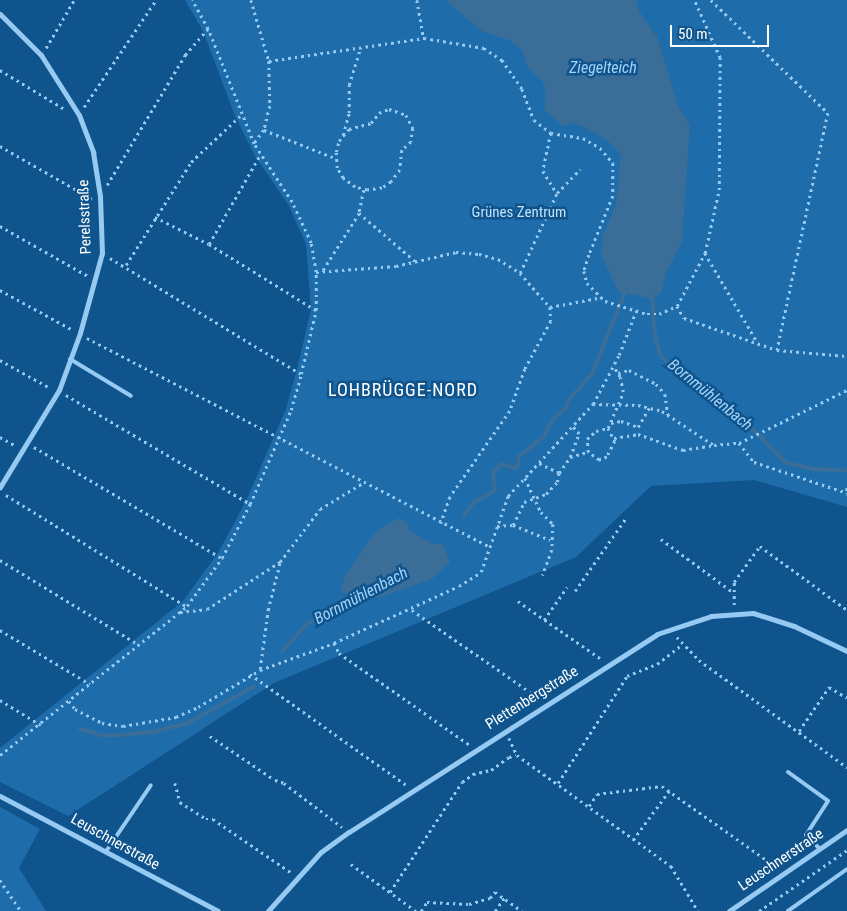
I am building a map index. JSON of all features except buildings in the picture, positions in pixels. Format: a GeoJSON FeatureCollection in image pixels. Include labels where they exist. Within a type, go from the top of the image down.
{"type":"FeatureCollection","features":[{"type":"Feature","properties":{"kind":"street","name":"Perelsstraße"},"geometry":{"type":"LineString","coordinates":[[0,14],[41,55],[79,116],[93,152],[101,204],[102,253],[80,333],[59,390],[24,451],[0,487]]}},
{"type":"Feature","properties":{"kind":"street","name":"Plettenbergstraße"},"geometry":{"type":"LineString","coordinates":[[268,911],[297,876],[321,852],[349,832],[475,749],[657,634],[711,616],[752,613],[794,626],[847,652]]}},
{"type":"Feature","properties":{"kind":"street","name":"Leuschnerstraße"},"geometry":{"type":"LineString","coordinates":[[0,796],[107,850],[218,911]]}},
{"type":"Feature","properties":{"kind":"street","name":"Leuschnerstraße"},"geometry":{"type":"LineString","coordinates":[[729,911],[847,830]]}},
{"type":"Feature","properties":{"kind":"lane"},"geometry":{"type":"LineString","coordinates":[[70,359],[131,396]]}},
{"type":"Feature","properties":{"kind":"lane"},"geometry":{"type":"LineString","coordinates":[[788,772],[828,801],[806,835],[820,849]]}},
{"type":"Feature","properties":{"kind":"lane"},"geometry":{"type":"LineString","coordinates":[[107,850],[151,785]]}},
{"type":"Feature","properties":{"kind":"lane"},"geometry":{"type":"LineString","coordinates":[[788,911],[847,869]]}},
{"type":"Feature","properties":{"kind":"path"},"geometry":{"type":"LineString","coordinates":[[41,55],[74,0]]}},
{"type":"Feature","properties":{"kind":"path"},"geometry":{"type":"LineString","coordinates":[[0,70],[79,116],[156,0]]}},
{"type":"Feature","properties":{"kind":"path"},"geometry":{"type":"LineString","coordinates":[[0,755],[41,725],[187,606],[222,558],[250,504],[279,439],[301,374],[316,310],[316,272],[311,243],[292,202],[260,156],[240,116],[208,29],[192,0]]}},
{"type":"Feature","properties":{"kind":"path"},"geometry":{"type":"LineString","coordinates":[[251,0],[268,61],[270,106],[264,130],[254,144]]}},
{"type":"Feature","properties":{"kind":"path"},"geometry":{"type":"LineString","coordinates":[[417,0],[424,38]]}},
{"type":"Feature","properties":{"kind":"path"},"geometry":{"type":"LineString","coordinates":[[550,307],[598,298],[647,314],[659,314],[677,306],[706,253],[719,190],[720,58],[694,0]]}},
{"type":"Feature","properties":{"kind":"path"},"geometry":{"type":"LineString","coordinates":[[712,0],[828,113],[777,350]]}},
{"type":"Feature","properties":{"kind":"path"},"geometry":{"type":"LineString","coordinates":[[100,196],[185,55],[208,29]]}},
{"type":"Feature","properties":{"kind":"path"},"geometry":{"type":"LineString","coordinates":[[268,61],[360,49],[424,38],[484,48],[502,60],[522,89],[534,120],[551,133],[583,138],[600,148],[613,163],[613,196],[584,271],[587,283],[598,298]]}},
{"type":"Feature","properties":{"kind":"path"},"geometry":{"type":"LineString","coordinates":[[342,136],[356,125],[371,123],[377,114],[389,109],[402,112],[412,123],[413,137],[402,150],[402,162],[396,176],[385,186],[364,190],[345,180],[335,158],[349,113],[349,85],[360,49]]}},
{"type":"Feature","properties":{"kind":"path"},"geometry":{"type":"LineString","coordinates":[[126,265],[192,162],[240,116]]}},
{"type":"Feature","properties":{"kind":"path"},"geometry":{"type":"LineString","coordinates":[[264,130],[335,158]]}},
{"type":"Feature","properties":{"kind":"path"},"geometry":{"type":"LineString","coordinates":[[551,133],[543,171],[557,193]]}},
{"type":"Feature","properties":{"kind":"path"},"geometry":{"type":"LineString","coordinates":[[0,146],[101,204]]}},
{"type":"Feature","properties":{"kind":"path"},"geometry":{"type":"LineString","coordinates":[[209,244],[260,156]]}},
{"type":"Feature","properties":{"kind":"path"},"geometry":{"type":"LineString","coordinates":[[520,273],[557,193],[580,168]]}},
{"type":"Feature","properties":{"kind":"path"},"geometry":{"type":"LineString","coordinates":[[323,270],[359,213],[364,190]]}},
{"type":"Feature","properties":{"kind":"path"},"geometry":{"type":"LineString","coordinates":[[359,213],[415,261]]}},
{"type":"Feature","properties":{"kind":"path"},"geometry":{"type":"LineString","coordinates":[[155,217],[209,244],[316,310]]}},
{"type":"Feature","properties":{"kind":"path"},"geometry":{"type":"LineString","coordinates":[[0,226],[94,280]]}},
{"type":"Feature","properties":{"kind":"path"},"geometry":{"type":"LineString","coordinates":[[316,272],[396,266],[456,252],[479,254],[498,259],[520,273],[550,307],[551,321],[525,370],[510,411],[450,497],[441,523]]}},
{"type":"Feature","properties":{"kind":"path"},"geometry":{"type":"LineString","coordinates":[[102,253],[126,265],[301,374]]}},
{"type":"Feature","properties":{"kind":"path"},"geometry":{"type":"LineString","coordinates":[[706,253],[756,340]]}},
{"type":"Feature","properties":{"kind":"path"},"geometry":{"type":"LineString","coordinates":[[0,290],[279,439],[490,548]]}},
{"type":"Feature","properties":{"kind":"path"},"geometry":{"type":"LineString","coordinates":[[677,306],[684,318],[756,340],[777,350],[847,356]]}},
{"type":"Feature","properties":{"kind":"path"},"geometry":{"type":"LineString","coordinates":[[69,701],[75,709],[102,723],[123,726],[155,721],[198,707],[250,674],[334,643],[412,610],[481,572],[508,496],[593,404],[613,366],[636,310]]}},
{"type":"Feature","properties":{"kind":"path"},"geometry":{"type":"LineString","coordinates":[[0,360],[59,390],[250,504]]}},
{"type":"Feature","properties":{"kind":"path"},"geometry":{"type":"LineString","coordinates":[[613,366],[618,373],[623,392],[608,428],[596,431],[587,439],[588,452],[599,460],[607,457],[614,438]]}},
{"type":"Feature","properties":{"kind":"path"},"geometry":{"type":"LineString","coordinates":[[618,373],[629,370],[656,384],[665,394],[668,415]]}},
{"type":"Feature","properties":{"kind":"path"},"geometry":{"type":"LineString","coordinates":[[614,438],[638,434],[683,450],[739,443],[753,438],[768,428],[847,390]]}},
{"type":"Feature","properties":{"kind":"path"},"geometry":{"type":"LineString","coordinates":[[593,404],[649,408],[668,415],[714,445]]}},
{"type":"Feature","properties":{"kind":"path"},"geometry":{"type":"LineString","coordinates":[[638,434],[638,427],[649,408]]}},
{"type":"Feature","properties":{"kind":"path"},"geometry":{"type":"LineString","coordinates":[[611,423],[622,421],[638,427]]}},
{"type":"Feature","properties":{"kind":"path"},"geometry":{"type":"LineString","coordinates":[[513,525],[519,508],[524,502],[535,500],[546,494],[557,482],[558,472],[570,457],[578,434],[572,426]]}},
{"type":"Feature","properties":{"kind":"path"},"geometry":{"type":"LineString","coordinates":[[608,428],[614,438]]}},
{"type":"Feature","properties":{"kind":"path"},"geometry":{"type":"LineString","coordinates":[[0,437],[24,451]]}},
{"type":"Feature","properties":{"kind":"path"},"geometry":{"type":"LineString","coordinates":[[739,443],[754,462],[847,494],[847,488]]}},
{"type":"Feature","properties":{"kind":"path"},"geometry":{"type":"LineString","coordinates":[[28,444],[222,558]]}},
{"type":"Feature","properties":{"kind":"path"},"geometry":{"type":"LineString","coordinates":[[570,457],[588,452]]}},
{"type":"Feature","properties":{"kind":"path"},"geometry":{"type":"LineString","coordinates":[[538,463],[558,472]]}},
{"type":"Feature","properties":{"kind":"path"},"geometry":{"type":"LineString","coordinates":[[525,478],[541,512],[553,524],[550,540],[552,550],[543,575]]}},
{"type":"Feature","properties":{"kind":"path"},"geometry":{"type":"LineString","coordinates":[[178,613],[207,609],[280,562],[320,509],[363,483]]}},
{"type":"Feature","properties":{"kind":"path"},"geometry":{"type":"LineString","coordinates":[[0,491],[187,606]]}},
{"type":"Feature","properties":{"kind":"path"},"geometry":{"type":"LineString","coordinates":[[574,591],[626,518]]}},
{"type":"Feature","properties":{"kind":"path"},"geometry":{"type":"LineString","coordinates":[[497,526],[513,525],[550,540]]}},
{"type":"Feature","properties":{"kind":"path"},"geometry":{"type":"LineString","coordinates":[[661,539],[734,593]]}},
{"type":"Feature","properties":{"kind":"path"},"geometry":{"type":"LineString","coordinates":[[734,615],[734,582],[760,546],[847,610]]}},
{"type":"Feature","properties":{"kind":"path"},"geometry":{"type":"LineString","coordinates":[[0,560],[139,645]]}},
{"type":"Feature","properties":{"kind":"path"},"geometry":{"type":"LineString","coordinates":[[260,670],[268,610],[280,562]]}},
{"type":"Feature","properties":{"kind":"path"},"geometry":{"type":"LineString","coordinates":[[544,620],[567,587]]}},
{"type":"Feature","properties":{"kind":"path"},"geometry":{"type":"LineString","coordinates":[[518,602],[609,664]]}},
{"type":"Feature","properties":{"kind":"path"},"geometry":{"type":"LineString","coordinates":[[412,610],[525,686],[546,704]]}},
{"type":"Feature","properties":{"kind":"path"},"geometry":{"type":"LineString","coordinates":[[672,629],[682,645],[847,767]]}},
{"type":"Feature","properties":{"kind":"path"},"geometry":{"type":"LineString","coordinates":[[0,630],[90,684]]}},
{"type":"Feature","properties":{"kind":"path"},"geometry":{"type":"LineString","coordinates":[[334,643],[339,653],[475,749]]}},
{"type":"Feature","properties":{"kind":"path"},"geometry":{"type":"LineString","coordinates":[[558,783],[627,676],[657,664],[682,645]]}},
{"type":"Feature","properties":{"kind":"path"},"geometry":{"type":"LineString","coordinates":[[250,674],[412,790]]}},
{"type":"Feature","properties":{"kind":"path"},"geometry":{"type":"LineString","coordinates":[[799,731],[829,687],[847,698]]}},
{"type":"Feature","properties":{"kind":"path"},"geometry":{"type":"LineString","coordinates":[[0,700],[41,725]]}},
{"type":"Feature","properties":{"kind":"path"},"geometry":{"type":"LineString","coordinates":[[505,730],[517,755],[589,806],[592,812],[671,866],[698,911]]}},
{"type":"Feature","properties":{"kind":"path"},"geometry":{"type":"LineString","coordinates":[[210,736],[274,780],[284,783],[349,832]]}},
{"type":"Feature","properties":{"kind":"path"},"geometry":{"type":"LineString","coordinates":[[390,892],[462,782],[473,774],[491,770],[509,756],[517,755]]}},
{"type":"Feature","properties":{"kind":"path"},"geometry":{"type":"LineString","coordinates":[[175,784],[180,802],[206,819],[213,819],[297,876]]}},
{"type":"Feature","properties":{"kind":"path"},"geometry":{"type":"LineString","coordinates":[[589,806],[597,794],[662,786],[785,873]]}},
{"type":"Feature","properties":{"kind":"path"},"geometry":{"type":"LineString","coordinates":[[633,840],[669,791]]}},
{"type":"Feature","properties":{"kind":"path"},"geometry":{"type":"LineString","coordinates":[[759,911],[847,850]]}},
{"type":"Feature","properties":{"kind":"path"},"geometry":{"type":"LineString","coordinates":[[351,864],[416,911]]}},
{"type":"Feature","properties":{"kind":"path"},"geometry":{"type":"LineString","coordinates":[[0,880],[22,911]]}},
{"type":"Feature","properties":{"kind":"path"},"geometry":{"type":"LineString","coordinates":[[421,911],[427,902],[469,904],[490,898],[495,892],[522,911]]}},
{"type":"Feature","properties":{"kind":"path"},"geometry":{"type":"LineString","coordinates":[[495,911],[504,898]]}},
{"type":"Feature","properties":{"kind":"green space","name":"Grünes Zentrum"},"geometry":{"type":"Polygon","coordinates":[[[185,0],[847,0],[847,507],[754,480],[651,486],[576,557],[274,683],[68,816],[0,782],[0,748],[183,601],[218,553],[246,501],[286,409],[311,310],[306,244],[288,204],[255,156],[235,116],[203,31],[185,0]]]}},
{"type":"Feature","properties":{"kind":"green space"},"geometry":{"type":"Polygon","coordinates":[[[0,807],[40,829],[19,868],[46,911],[0,911],[0,807]]]}},
{"type":"Feature","properties":{"kind":"water","name":"Ziegelteich"},"geometry":{"type":"Polygon","coordinates":[[[445,0],[636,0],[638,9],[658,39],[677,103],[690,125],[682,242],[666,273],[661,293],[652,299],[618,291],[601,255],[603,236],[616,204],[621,155],[609,142],[585,127],[573,123],[563,126],[544,109],[546,95],[543,82],[528,68],[522,50],[509,40],[482,31],[445,0]]]}},
{"type":"Feature","properties":{"kind":"water"},"geometry":{"type":"Polygon","coordinates":[[[398,518],[407,523],[409,530],[433,544],[443,544],[450,562],[432,579],[380,597],[363,599],[344,593],[341,588],[345,576],[365,546],[377,531],[398,518]]]}},
{"type":"Feature","properties":{"kind":"waterway","name":"Bornmühlenbach"},"geometry":{"type":"LineString","coordinates":[[464,515],[472,504],[495,490],[493,472],[501,464],[514,468],[518,465],[519,456],[543,438],[553,419],[566,408],[569,399],[592,374],[626,290]]}},
{"type":"Feature","properties":{"kind":"waterway","name":"Bornmühlenbach"},"geometry":{"type":"LineString","coordinates":[[652,296],[655,336],[660,355],[671,366],[741,417],[785,462],[814,469],[847,471]]}},
{"type":"Feature","properties":{"kind":"waterway","name":"Bornmühlenbach"},"geometry":{"type":"LineString","coordinates":[[282,651],[306,625],[356,596]]}},
{"type":"Feature","properties":{"kind":"waterway","name":"Bornmühlenbach"},"geometry":{"type":"LineString","coordinates":[[80,729],[104,736],[153,732],[186,724],[253,687]]}},
{"type":"Feature","properties":{"kind":"district","name":"LOHBRÜGGE-NORD"},"geometry":{"type":"Point","coordinates":[403,390]}}]}
